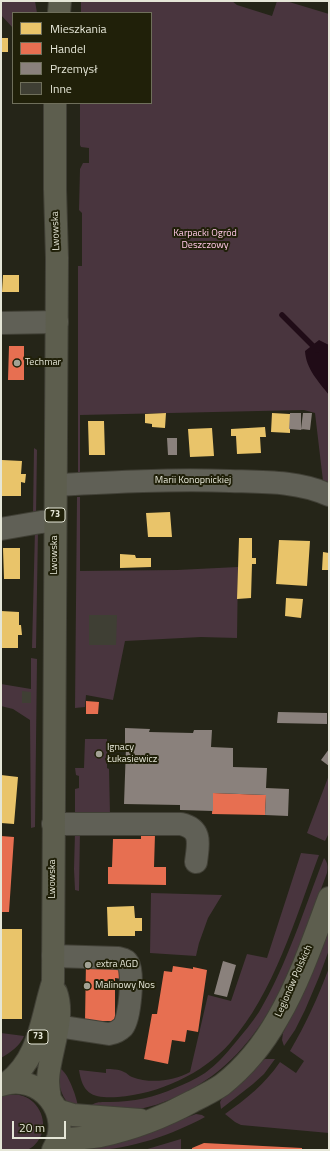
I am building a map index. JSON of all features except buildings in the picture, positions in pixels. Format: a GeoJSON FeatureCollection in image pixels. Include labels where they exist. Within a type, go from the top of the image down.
{"type":"FeatureCollection","features":[{"type":"Feature","properties":{"kind":"main road"},"geometry":{"type":"LineString","coordinates":[[60,1],[60,12]]}},
{"type":"Feature","properties":{"kind":"main road","name":"Lwowska"},"geometry":{"type":"LineString","coordinates":[[53,1103],[49,1088],[49,1073],[58,1026],[58,998],[53,982],[58,243],[54,189],[55,104]]}},
{"type":"Feature","properties":{"kind":"main road","name":"Legionów Polskich"},"geometry":{"type":"LineString","coordinates":[[55,1145],[131,1128],[182,1107],[210,1093],[222,1085],[258,1049],[278,1018],[292,991],[329,898]]}},
{"type":"Feature","properties":{"kind":"main road","name":"Lwowska"},"geometry":{"type":"LineString","coordinates":[[4,1084],[20,1072],[32,1053],[53,982]]}},
{"type":"Feature","properties":{"kind":"main road","name":"73"},"geometry":{"type":"LineString","coordinates":[[4,1084],[16,1082],[31,1085],[44,1092],[53,1103],[59,1118],[60,1128],[55,1145]]}},
{"type":"Feature","properties":{"kind":"main road","name":"Legionów Polskich"},"geometry":{"type":"LineString","coordinates":[[53,1103],[60,1111],[73,1115],[149,1121]]}},
{"type":"Feature","properties":{"kind":"street"},"geometry":{"type":"LineString","coordinates":[[1,323],[57,322]]}},
{"type":"Feature","properties":{"kind":"street","name":"Marii Konopnickiej"},"geometry":{"type":"LineString","coordinates":[[56,485],[127,481],[211,480],[279,482],[314,489],[329,495]]}},
{"type":"Feature","properties":{"kind":"street"},"geometry":{"type":"LineString","coordinates":[[1,529],[55,521]]}},
{"type":"Feature","properties":{"kind":"street"},"geometry":{"type":"LineString","coordinates":[[53,824],[181,824],[187,826],[195,832],[198,838],[196,862]]}},
{"type":"Feature","properties":{"kind":"street"},"geometry":{"type":"LineString","coordinates":[[53,956],[118,958],[128,962],[131,972],[128,1013],[125,1023],[120,1030],[109,1034],[58,1026]]}},
{"type":"Feature","properties":{"kind":"green space"},"geometry":{"type":"Polygon","coordinates":[[[1,1],[35,1],[37,12],[12,12],[12,27],[1,15],[1,1]]]}},
{"type":"Feature","properties":{"kind":"green space","name":"Karpacki Ogród Deszczowy"},"geometry":{"type":"Polygon","coordinates":[[[81,1],[232,1],[237,5],[272,16],[277,1],[286,1],[329,14],[329,484],[323,481],[315,413],[304,410],[80,415],[80,473],[78,473],[78,266],[82,266],[82,213],[79,210],[80,169],[83,163],[89,163],[89,148],[81,147],[80,145],[80,104],[152,104],[152,12],[81,12],[81,1]]]}},
{"type":"Feature","properties":{"kind":"green space"},"geometry":{"type":"Polygon","coordinates":[[[34,448],[37,450],[36,516],[1,522],[1,518],[33,515],[34,448]]]}},
{"type":"Feature","properties":{"kind":"green space"},"geometry":{"type":"Polygon","coordinates":[[[77,497],[80,497],[80,571],[177,570],[238,567],[237,638],[201,637],[125,641],[113,700],[86,695],[85,707],[75,708],[77,497]]]}},
{"type":"Feature","properties":{"kind":"green space"},"geometry":{"type":"Polygon","coordinates":[[[35,530],[38,531],[36,648],[32,648],[35,530]]]}},
{"type":"Feature","properties":{"kind":"green space"},"geometry":{"type":"Polygon","coordinates":[[[31,658],[37,659],[35,827],[31,828],[30,720],[13,709],[1,706],[1,684],[31,689],[31,658]]]}},
{"type":"Feature","properties":{"kind":"green space"},"geometry":{"type":"Polygon","coordinates":[[[85,739],[107,739],[110,815],[75,816],[75,789],[79,788],[79,776],[76,775],[75,768],[84,768],[85,739]]]}},
{"type":"Feature","properties":{"kind":"green space"},"geometry":{"type":"Polygon","coordinates":[[[329,775],[329,833],[325,841],[307,833],[329,775]]]}},
{"type":"Feature","properties":{"kind":"green space"},"geometry":{"type":"Polygon","coordinates":[[[80,830],[79,891],[75,890],[74,869],[75,832],[80,830]]]}},
{"type":"Feature","properties":{"kind":"green space"},"geometry":{"type":"Polygon","coordinates":[[[301,853],[319,855],[292,929],[271,978],[259,1001],[246,1023],[230,1043],[207,1064],[193,1073],[164,1087],[149,1092],[118,1097],[102,1097],[91,1094],[83,1085],[79,1070],[106,1073],[106,1069],[115,1069],[126,1073],[131,1077],[154,1081],[177,1078],[190,1072],[208,995],[231,1001],[247,954],[267,958],[301,853]]]}},
{"type":"Feature","properties":{"kind":"green space"},"geometry":{"type":"Polygon","coordinates":[[[324,858],[328,869],[327,873],[290,969],[276,1000],[258,1028],[237,1054],[212,1076],[182,1094],[150,1107],[120,1110],[90,1106],[100,1102],[119,1102],[144,1098],[167,1091],[202,1075],[224,1055],[259,1012],[269,994],[287,956],[324,858]]]}},
{"type":"Feature","properties":{"kind":"green space"},"geometry":{"type":"Polygon","coordinates":[[[151,893],[222,895],[208,918],[196,956],[150,953],[151,893]]]}},
{"type":"Feature","properties":{"kind":"green space"},"geometry":{"type":"Polygon","coordinates":[[[329,925],[329,950],[319,977],[295,1030],[284,1046],[282,1040],[283,1033],[301,997],[329,925]]]}},
{"type":"Feature","properties":{"kind":"green space"},"geometry":{"type":"Polygon","coordinates":[[[329,968],[329,1133],[241,1125],[235,1122],[225,1114],[255,1091],[280,1062],[296,1073],[304,1061],[290,1051],[321,989],[329,968]]]}},
{"type":"Feature","properties":{"kind":"green space"},"geometry":{"type":"Polygon","coordinates":[[[1,1033],[24,1036],[18,1046],[1,1058],[1,1033]]]}},
{"type":"Feature","properties":{"kind":"green space"},"geometry":{"type":"Polygon","coordinates":[[[265,1059],[275,1059],[264,1074],[221,1109],[220,1102],[223,1097],[265,1059]]]}},
{"type":"Feature","properties":{"kind":"green space"},"geometry":{"type":"Polygon","coordinates":[[[57,1068],[60,1068],[68,1078],[75,1094],[78,1108],[69,1104],[63,1097],[57,1068]]]}},
{"type":"Feature","properties":{"kind":"green space"},"geometry":{"type":"Polygon","coordinates":[[[7,1095],[19,1095],[29,1099],[41,1113],[43,1126],[40,1138],[37,1143],[29,1149],[1,1150],[1,1097],[7,1095]]]}},
{"type":"Feature","properties":{"kind":"green space"},"geometry":{"type":"Polygon","coordinates":[[[196,1114],[205,1117],[151,1140],[107,1149],[93,1150],[90,1146],[158,1128],[196,1114]]]}},
{"type":"Feature","properties":{"kind":"green space"},"geometry":{"type":"Polygon","coordinates":[[[181,1139],[181,1150],[144,1150],[181,1139]]]}},
{"type":"Feature","properties":{"kind":"shaded area"},"geometry":{"type":"Polygon","coordinates":[[[319,340],[329,345],[329,395],[310,369],[306,358],[305,351],[319,340]]]}},
{"type":"Feature","properties":{"kind":"waterway"},"geometry":{"type":"LineString","coordinates":[[282,315],[317,350]]}},
{"type":"Feature","properties":{"kind":"place","name":"Techmar"},"geometry":{"type":"Point","coordinates":[17,363]}},
{"type":"Feature","properties":{"kind":"place","name":"Ignacy Łukasiewicz"},"geometry":{"type":"Point","coordinates":[99,754]}},
{"type":"Feature","properties":{"kind":"place","name":"extra AGD"},"geometry":{"type":"Point","coordinates":[88,965]}},
{"type":"Feature","properties":{"kind":"place","name":"Malinowy Nos"},"geometry":{"type":"Point","coordinates":[87,986]}}]}
